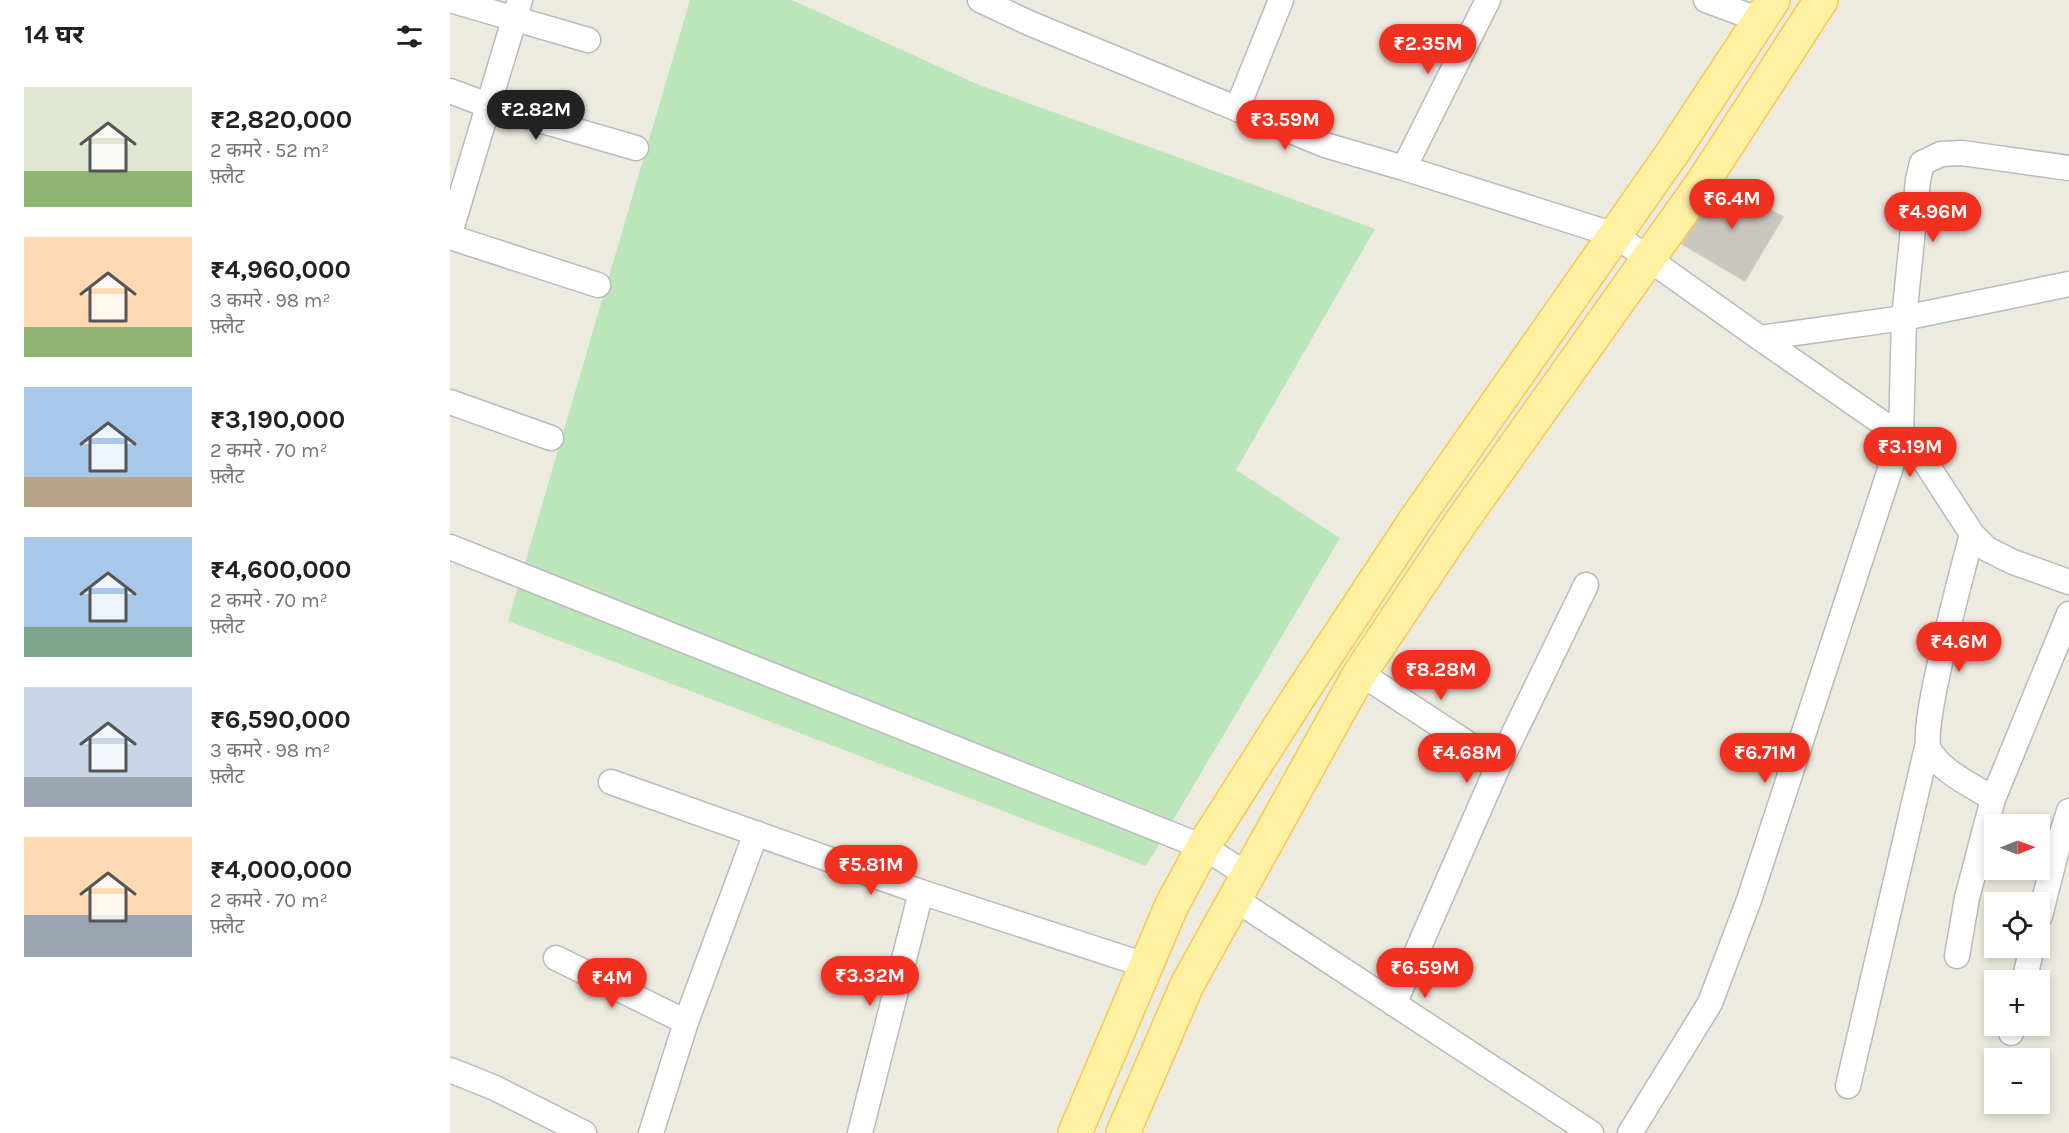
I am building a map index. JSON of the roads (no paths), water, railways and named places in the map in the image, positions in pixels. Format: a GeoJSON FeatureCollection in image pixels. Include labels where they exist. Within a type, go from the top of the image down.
{"type":"FeatureCollection","features":[{"type":"Feature","properties":{"kind":"main road"},"geometry":{"type":"LineString","coordinates":[[1123,1133],[1187,985],[1360,673],[1461,522],[1703,182],[1821,0]]}},
{"type":"Feature","properties":{"kind":"main road"},"geometry":{"type":"LineString","coordinates":[[1075,1133],[1145,965],[1171,907],[1203,847],[1416,519],[1615,235],[1766,10]]}},
{"type":"Feature","properties":{"kind":"street"},"geometry":{"type":"LineString","coordinates":[[450,0],[517,9],[588,40]]}},
{"type":"Feature","properties":{"kind":"street"},"geometry":{"type":"LineString","coordinates":[[980,0],[1029,23],[1325,145],[1615,235],[1901,436],[1922,457],[1972,534],[1987,549],[2013,562],[2069,582]]}},
{"type":"Feature","properties":{"kind":"street"},"geometry":{"type":"LineString","coordinates":[[1237,109],[1281,0]]}},
{"type":"Feature","properties":{"kind":"street"},"geometry":{"type":"LineString","coordinates":[[1404,168],[1488,0]]}},
{"type":"Feature","properties":{"kind":"street"},"geometry":{"type":"LineString","coordinates":[[1706,0],[1766,10]]}},
{"type":"Feature","properties":{"kind":"street"},"geometry":{"type":"LineString","coordinates":[[517,9],[450,235],[598,285]]}},
{"type":"Feature","properties":{"kind":"street"},"geometry":{"type":"LineString","coordinates":[[450,91],[487,105],[636,148]]}},
{"type":"Feature","properties":{"kind":"street"},"geometry":{"type":"LineString","coordinates":[[1630,1133],[1710,1003],[1729,956],[1757,878],[1901,436],[1904,318],[1918,180],[1922,163],[1941,154],[1962,153],[2069,168]]}},
{"type":"Feature","properties":{"kind":"street"},"geometry":{"type":"LineString","coordinates":[[1760,338],[1904,318],[2069,284]]}},
{"type":"Feature","properties":{"kind":"street"},"geometry":{"type":"LineString","coordinates":[[450,402],[552,438]]}},
{"type":"Feature","properties":{"kind":"street"},"geometry":{"type":"LineString","coordinates":[[1848,1086],[1927,747],[1928,722],[1936,681],[1972,534]]}},
{"type":"Feature","properties":{"kind":"street"},"geometry":{"type":"LineString","coordinates":[[450,548],[1203,847],[1242,887],[1394,1004],[1592,1133]]}},
{"type":"Feature","properties":{"kind":"street"},"geometry":{"type":"LineString","coordinates":[[1394,1004],[1499,764],[1586,585]]}},
{"type":"Feature","properties":{"kind":"street"},"geometry":{"type":"LineString","coordinates":[[1957,956],[1967,898],[1993,799],[2069,614]]}},
{"type":"Feature","properties":{"kind":"street"},"geometry":{"type":"LineString","coordinates":[[1360,673],[1499,764]]}},
{"type":"Feature","properties":{"kind":"street"},"geometry":{"type":"LineString","coordinates":[[1927,747],[1939,764],[1993,799]]}},
{"type":"Feature","properties":{"kind":"street"},"geometry":{"type":"LineString","coordinates":[[611,782],[921,892],[1145,965]]}},
{"type":"Feature","properties":{"kind":"street"},"geometry":{"type":"LineString","coordinates":[[2046,892],[2069,811]]}},
{"type":"Feature","properties":{"kind":"street"},"geometry":{"type":"LineString","coordinates":[[651,1133],[686,1022],[756,833]]}},
{"type":"Feature","properties":{"kind":"street"},"geometry":{"type":"LineString","coordinates":[[860,1133],[921,892]]}},
{"type":"Feature","properties":{"kind":"street"},"geometry":{"type":"LineString","coordinates":[[556,958],[686,1022]]}},
{"type":"Feature","properties":{"kind":"street"},"geometry":{"type":"LineString","coordinates":[[450,1070],[495,1088],[584,1133]]}}]}
